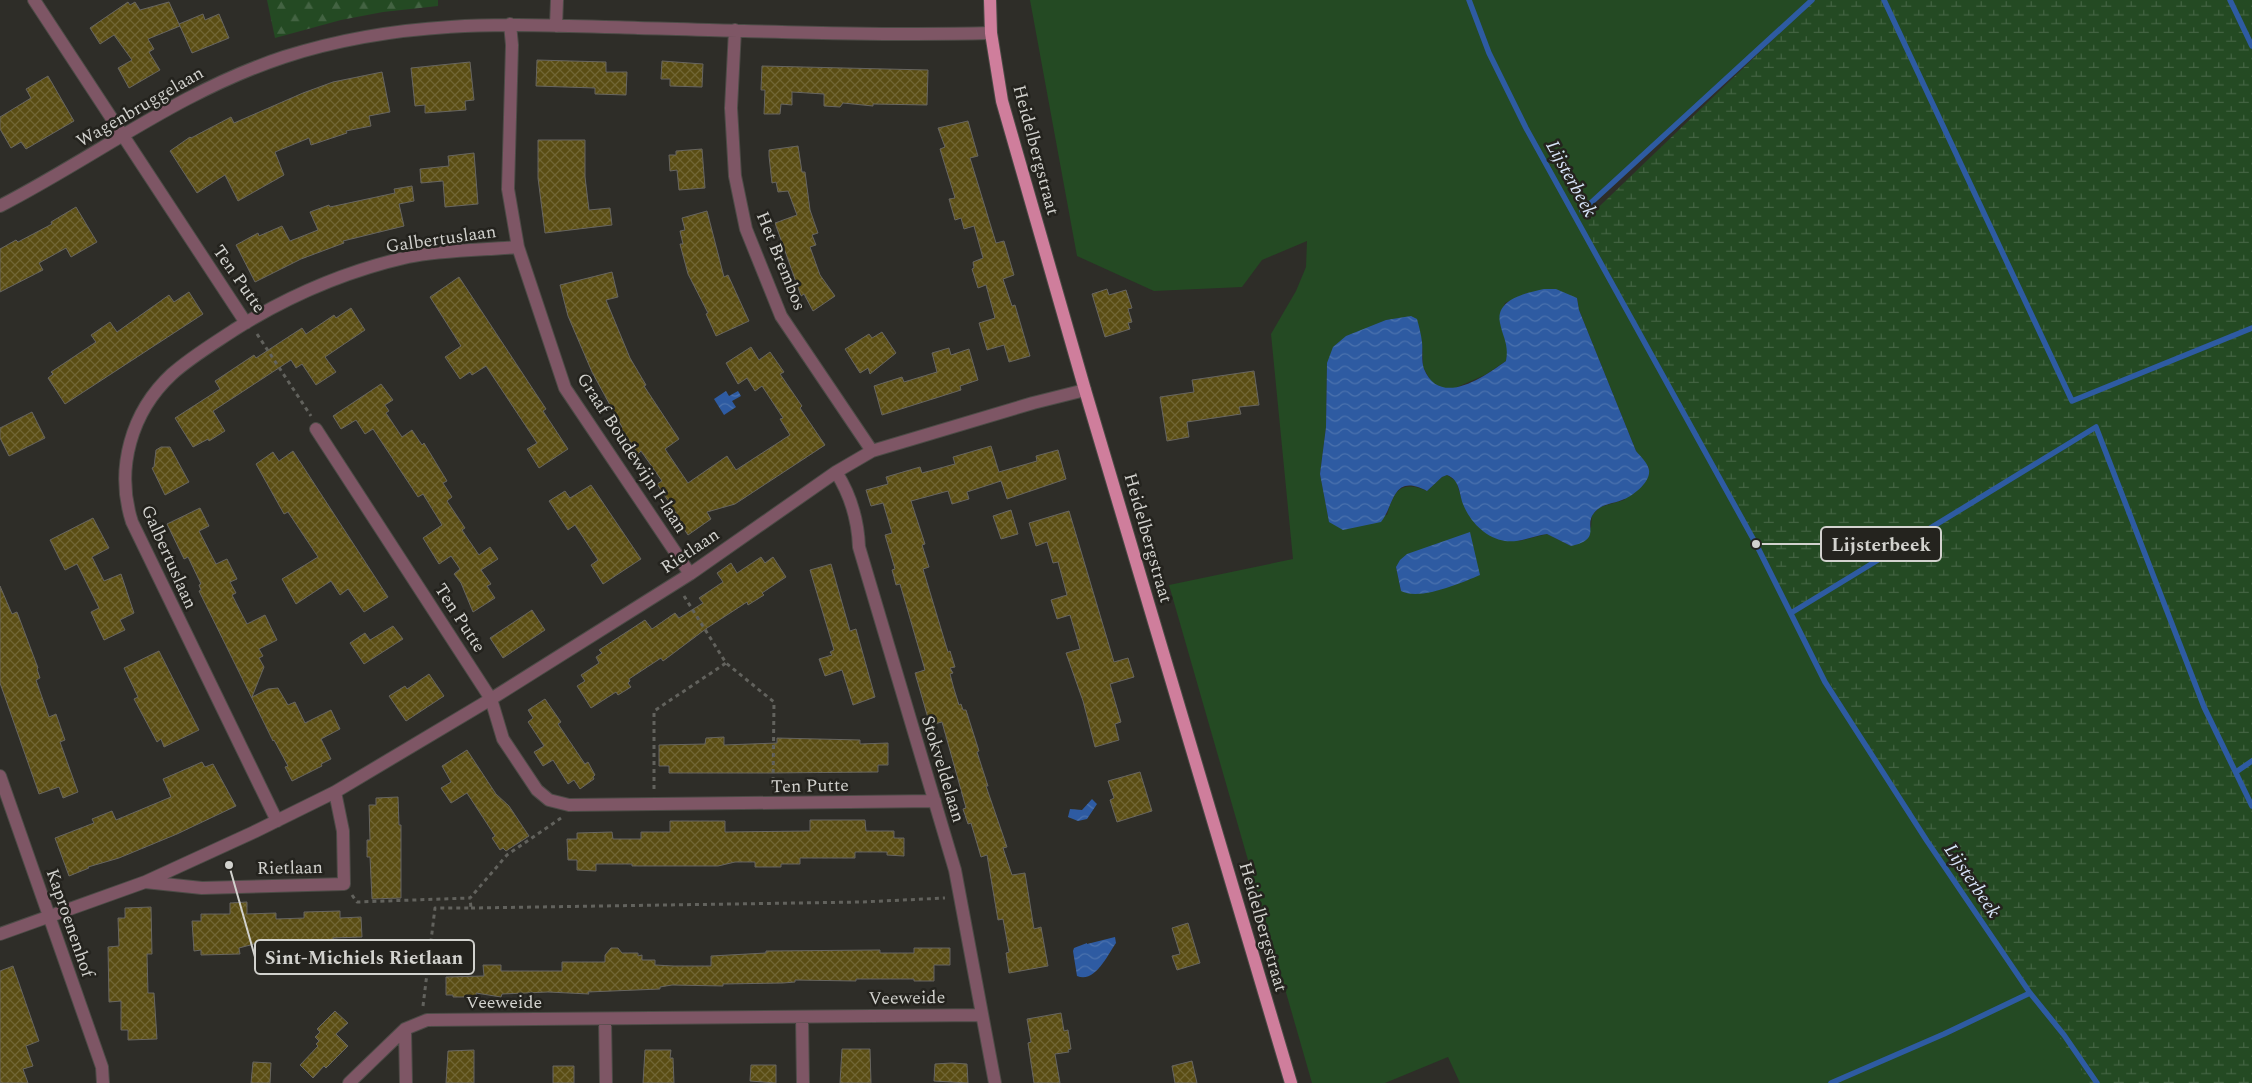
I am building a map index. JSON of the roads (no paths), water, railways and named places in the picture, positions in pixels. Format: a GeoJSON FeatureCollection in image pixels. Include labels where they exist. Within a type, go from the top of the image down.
{"type":"FeatureCollection","features":[{"type":"Feature","properties":{"kind":"main road","name":"Heidelbergstraat"},"geometry":{"type":"LineString","coordinates":[[990,0],[991,33],[1002,100],[1085,390],[1291,1083]]}},
{"type":"Feature","properties":{"kind":"street","name":"Ten Putte"},"geometry":{"type":"LineString","coordinates":[[34,0],[246,323]]}},
{"type":"Feature","properties":{"kind":"street"},"geometry":{"type":"LineString","coordinates":[[556,26],[557,0]]}},
{"type":"Feature","properties":{"kind":"street","name":"Wagenbruggelaan"},"geometry":{"type":"LineString","coordinates":[[0,206],[169,107],[209,87],[253,68],[311,49],[364,37],[439,26],[510,24],[735,30],[991,33]]}},
{"type":"Feature","properties":{"kind":"street","name":"Graaf Boudewijn I-laan"},"geometry":{"type":"LineString","coordinates":[[510,24],[512,45],[508,189],[518,247],[565,388],[690,574]]}},
{"type":"Feature","properties":{"kind":"street","name":"Het Brembos"},"geometry":{"type":"LineString","coordinates":[[735,30],[731,108],[735,176],[746,229],[781,316],[872,451]]}},
{"type":"Feature","properties":{"kind":"street","name":"Galbertuslaan"},"geometry":{"type":"LineString","coordinates":[[277,821],[139,541],[129,512],[125,490],[128,448],[134,428],[148,402],[176,370],[197,354],[246,323],[302,292],[356,271],[410,257],[518,247]]}},
{"type":"Feature","properties":{"kind":"street","name":"Rietlaan"},"geometry":{"type":"LineString","coordinates":[[0,934],[145,882],[335,792],[491,699],[676,583],[836,472],[872,451],[1033,403],[1085,390]]}},
{"type":"Feature","properties":{"kind":"street","name":"Ten Putte"},"geometry":{"type":"LineString","coordinates":[[316,429],[491,699],[503,738],[537,790],[550,800],[569,805],[935,801]]}},
{"type":"Feature","properties":{"kind":"street","name":"Stokveldelaan"},"geometry":{"type":"LineString","coordinates":[[836,472],[844,484],[855,521],[858,547],[935,801],[961,898],[994,1083]]}},
{"type":"Feature","properties":{"kind":"street","name":"Kaproenenhof"},"geometry":{"type":"LineString","coordinates":[[0,776],[102,1067],[104,1083]]}},
{"type":"Feature","properties":{"kind":"street","name":"Rietlaan"},"geometry":{"type":"LineString","coordinates":[[145,882],[202,888],[344,884],[343,831],[335,792]]}},
{"type":"Feature","properties":{"kind":"street","name":"Veeweide"},"geometry":{"type":"LineString","coordinates":[[350,1083],[405,1030],[421,1022],[437,1020],[982,1015]]}},
{"type":"Feature","properties":{"kind":"street"},"geometry":{"type":"LineString","coordinates":[[802,1017],[803,1083]]}},
{"type":"Feature","properties":{"kind":"street"},"geometry":{"type":"LineString","coordinates":[[605,1019],[606,1083]]}},
{"type":"Feature","properties":{"kind":"street"},"geometry":{"type":"LineString","coordinates":[[405,1030],[406,1083]]}},
{"type":"Feature","properties":{"kind":"water"},"geometry":{"type":"Polygon","coordinates":[[[1544,289],[1556,289],[1577,298],[1579,310],[1636,451],[1648,467],[1649,475],[1644,484],[1626,498],[1597,510],[1591,518],[1590,532],[1587,540],[1571,546],[1547,534],[1521,540],[1505,541],[1485,533],[1474,523],[1466,511],[1457,483],[1447,475],[1442,477],[1427,491],[1416,486],[1401,488],[1396,493],[1381,522],[1343,530],[1329,522],[1320,474],[1326,427],[1327,363],[1333,347],[1346,336],[1386,320],[1411,316],[1417,319],[1422,342],[1423,366],[1431,381],[1440,386],[1451,388],[1463,386],[1475,381],[1506,361],[1506,345],[1500,323],[1502,308],[1513,298],[1544,289]]]}},
{"type":"Feature","properties":{"kind":"water"},"geometry":{"type":"Polygon","coordinates":[[[726,391],[729,396],[738,391],[741,396],[732,401],[736,407],[724,415],[714,399],[726,391]]]}},
{"type":"Feature","properties":{"kind":"water"},"geometry":{"type":"Polygon","coordinates":[[[1470,532],[1480,575],[1440,590],[1419,594],[1409,594],[1401,591],[1396,567],[1407,554],[1470,532]]]}},
{"type":"Feature","properties":{"kind":"water"},"geometry":{"type":"Polygon","coordinates":[[[1092,799],[1097,804],[1087,819],[1078,821],[1068,817],[1070,809],[1082,810],[1092,799]]]}},
{"type":"Feature","properties":{"kind":"water"},"geometry":{"type":"Polygon","coordinates":[[[1115,937],[1116,943],[1100,967],[1090,976],[1077,976],[1074,948],[1115,937]]]}},
{"type":"Feature","properties":{"kind":"waterway","name":"Lijsterbeek"},"geometry":{"type":"LineString","coordinates":[[1469,0],[1489,53],[1526,128],[1756,544],[1825,682],[1927,841],[2030,993],[2064,1035],[2097,1083]]}},
{"type":"Feature","properties":{"kind":"waterway"},"geometry":{"type":"LineString","coordinates":[[1582,211],[1812,0]]}},
{"type":"Feature","properties":{"kind":"waterway"},"geometry":{"type":"LineString","coordinates":[[1884,0],[2072,401],[2252,328]]}},
{"type":"Feature","properties":{"kind":"waterway"},"geometry":{"type":"LineString","coordinates":[[2230,0],[2252,46]]}},
{"type":"Feature","properties":{"kind":"waterway"},"geometry":{"type":"LineString","coordinates":[[1791,613],[2096,427],[2204,707],[2252,806]]}},
{"type":"Feature","properties":{"kind":"waterway"},"geometry":{"type":"LineString","coordinates":[[2236,772],[2252,761]]}},
{"type":"Feature","properties":{"kind":"waterway"},"geometry":{"type":"LineString","coordinates":[[1831,1083],[1944,1034],[2030,993]]}},
{"type":"Feature","properties":{"kind":"place","name":"Lijsterbeek"},"geometry":{"type":"Point","coordinates":[1756,544]}},
{"type":"Feature","properties":{"kind":"place","name":"Sint-Michiels Rietlaan"},"geometry":{"type":"Point","coordinates":[229,865]}}]}
